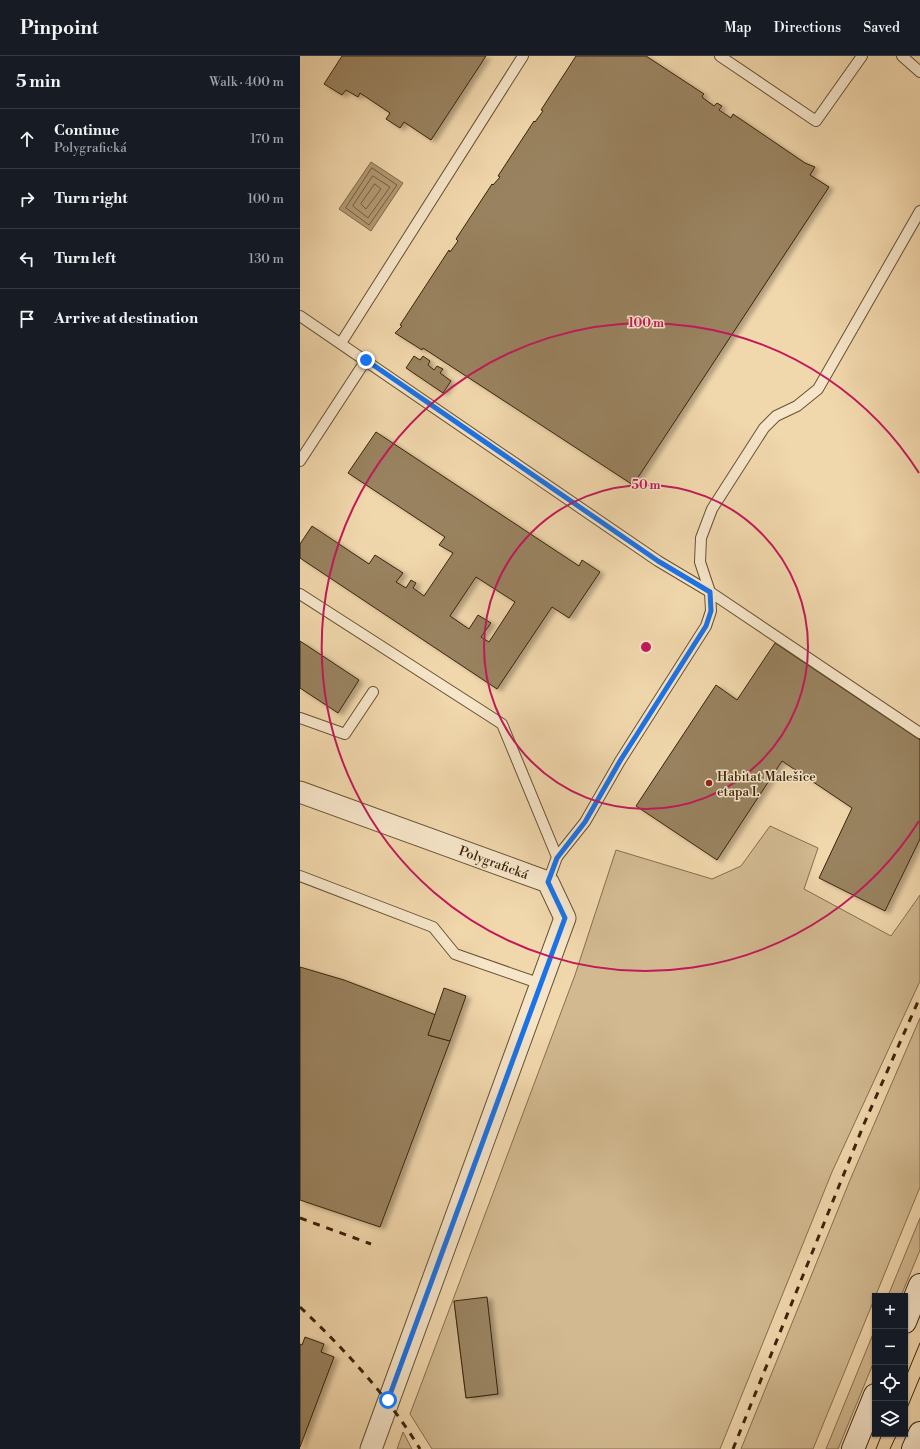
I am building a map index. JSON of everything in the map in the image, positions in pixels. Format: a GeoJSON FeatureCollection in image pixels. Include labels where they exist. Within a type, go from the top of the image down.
{"type":"FeatureCollection","features":[{"type":"Feature","properties":{"kind":"main road"},"geometry":{"type":"LineString","coordinates":[[908,1315],[920,1285]]}},
{"type":"Feature","properties":{"kind":"main road"},"geometry":{"type":"LineString","coordinates":[[853,1449],[873,1401]]}},
{"type":"Feature","properties":{"kind":"main road"},"geometry":{"type":"LineString","coordinates":[[913,1449],[920,1433]]}},
{"type":"Feature","properties":{"kind":"street","name":"Polygrafická"},"geometry":{"type":"LineString","coordinates":[[300,792],[548,882]]}},
{"type":"Feature","properties":{"kind":"street"},"geometry":{"type":"LineString","coordinates":[[371,1449],[565,918],[548,882]]}},
{"type":"Feature","properties":{"kind":"lane"},"geometry":{"type":"LineString","coordinates":[[341,343],[523,56]]}},
{"type":"Feature","properties":{"kind":"lane"},"geometry":{"type":"LineString","coordinates":[[720,56],[816,121],[862,56]]}},
{"type":"Feature","properties":{"kind":"lane"},"geometry":{"type":"LineString","coordinates":[[902,56],[920,72]]}},
{"type":"Feature","properties":{"kind":"lane"},"geometry":{"type":"LineString","coordinates":[[548,882],[557,858],[585,822],[620,761],[706,626],[711,611],[710,592],[700,562],[701,538],[712,509],[764,428],[776,416],[798,406],[818,389],[920,210]]}},
{"type":"Feature","properties":{"kind":"lane"},"geometry":{"type":"LineString","coordinates":[[300,316],[658,561],[710,592],[920,733]]}},
{"type":"Feature","properties":{"kind":"lane"},"geometry":{"type":"LineString","coordinates":[[300,461],[366,360]]}},
{"type":"Feature","properties":{"kind":"lane"},"geometry":{"type":"LineString","coordinates":[[300,594],[502,724],[557,858]]}},
{"type":"Feature","properties":{"kind":"lane"},"geometry":{"type":"LineString","coordinates":[[300,718],[344,734],[372,692]]}},
{"type":"Feature","properties":{"kind":"lane"},"geometry":{"type":"LineString","coordinates":[[300,876],[433,927],[455,954],[541,984]]}},
{"type":"Feature","properties":{"kind":"shaded area"},"geometry":{"type":"Polygon","coordinates":[[[770,826],[818,848],[804,889],[891,936],[920,895],[920,981],[832,1172],[720,1449],[432,1449],[410,1414],[575,975],[616,850],[712,879],[741,866],[770,826]],[[454,1301],[466,1398],[498,1394],[454,1301]]]}},
{"type":"Feature","properties":{"kind":"shaded area"},"geometry":{"type":"Polygon","coordinates":[[[920,1018],[920,1187],[877,1293],[872,1293],[872,1305],[813,1449],[741,1449],[850,1180],[920,1018]]]}},
{"type":"Feature","properties":{"kind":"shaded area"},"geometry":{"type":"Polygon","coordinates":[[[920,1218],[920,1250],[902,1293],[889,1293],[920,1218]]]}},
{"type":"Feature","properties":{"kind":"shaded area"},"geometry":{"type":"Polygon","coordinates":[[[872,1336],[872,1366],[838,1449],[826,1449],[872,1336]]]}},
{"type":"Feature","properties":{"kind":"shaded area"},"geometry":{"type":"Polygon","coordinates":[[[403,1432],[412,1449],[397,1449],[403,1432]]]}},
{"type":"Feature","properties":{"kind":"water"},"geometry":{"type":"Polygon","coordinates":[[[371,162],[403,183],[371,231],[339,209],[371,162]]]}},
{"type":"Feature","properties":{"kind":"building"},"geometry":{"type":"Polygon","coordinates":[[[342,56],[486,56],[431,140],[404,122],[400,128],[386,119],[390,113],[360,93],[358,97],[346,90],[342,95],[324,84],[342,56]]]}},
{"type":"Feature","properties":{"kind":"building"},"geometry":{"type":"Polygon","coordinates":[[[576,56],[646,56],[704,94],[702,96],[703,98],[714,106],[717,103],[722,106],[719,110],[731,118],[733,114],[805,163],[815,167],[810,175],[829,187],[633,485],[423,348],[422,350],[395,333],[402,326],[400,325],[449,250],[450,252],[458,241],[456,239],[492,184],[493,185],[500,177],[498,176],[534,121],[535,122],[543,111],[541,110],[576,56]]]}},
{"type":"Feature","properties":{"kind":"building"},"geometry":{"type":"Polygon","coordinates":[[[414,356],[420,360],[423,356],[430,361],[428,365],[434,370],[437,366],[443,369],[440,373],[451,381],[443,393],[406,368],[414,356]]]}},
{"type":"Feature","properties":{"kind":"building"},"geometry":{"type":"Polygon","coordinates":[[[376,432],[579,566],[582,560],[600,572],[569,618],[552,607],[497,689],[300,558],[300,544],[312,526],[369,564],[375,555],[403,573],[396,582],[406,588],[411,580],[416,583],[413,588],[424,596],[453,553],[439,545],[445,537],[348,473],[376,432]],[[476,577],[450,616],[469,629],[478,615],[491,623],[481,637],[489,642],[515,602],[476,577]]]}},
{"type":"Feature","properties":{"kind":"building"},"geometry":{"type":"Polygon","coordinates":[[[300,641],[359,680],[338,713],[300,688],[300,641]]]}},
{"type":"Feature","properties":{"kind":"building","name":"Habitat Malešice etapa I."},"geometry":{"type":"Polygon","coordinates":[[[775,643],[920,740],[920,839],[885,911],[819,878],[852,808],[782,761],[717,860],[636,806],[716,685],[737,700],[775,643]]]}},
{"type":"Feature","properties":{"kind":"building"},"geometry":{"type":"Polygon","coordinates":[[[300,967],[344,980],[436,1015],[428,1035],[450,1041],[380,1227],[300,1200],[300,967]]]}},
{"type":"Feature","properties":{"kind":"building"},"geometry":{"type":"Polygon","coordinates":[[[444,988],[466,996],[450,1041],[428,1035],[444,988]]]}},
{"type":"Feature","properties":{"kind":"building"},"geometry":{"type":"Polygon","coordinates":[[[487,1297],[498,1394],[466,1398],[454,1301],[487,1297]]]}},
{"type":"Feature","properties":{"kind":"building"},"geometry":{"type":"Polygon","coordinates":[[[305,1337],[324,1344],[321,1352],[334,1357],[300,1447],[300,1344],[302,1345],[305,1337]]]}},
{"type":"Feature","properties":{"kind":"tram line"},"geometry":{"type":"LineString","coordinates":[[908,1372],[920,1343]]}},
{"type":"Feature","properties":{"kind":"tram line"},"geometry":{"type":"LineString","coordinates":[[908,1406],[920,1377]]}},
{"type":"Feature","properties":{"kind":"tram line"},"geometry":{"type":"LineString","coordinates":[[876,1449],[881,1437]]}},
{"type":"Feature","properties":{"kind":"tram line"},"geometry":{"type":"LineString","coordinates":[[890,1449],[896,1437]]}},
{"type":"Feature","properties":{"kind":"railway"},"geometry":{"type":"LineString","coordinates":[[733,1449],[864,1124],[920,997]]}},
{"type":"Feature","properties":{"kind":"railway"},"geometry":{"type":"LineString","coordinates":[[300,1218],[371,1244]]}},
{"type":"Feature","properties":{"kind":"railway"},"geometry":{"type":"LineString","coordinates":[[300,1307],[334,1340],[365,1374],[394,1410],[420,1449]]}},
{"type":"Feature","properties":{"kind":"place","name":"Habitat Malešice etapa I."},"geometry":{"type":"Point","coordinates":[709,783]}},
{"type":"Feature","properties":{"kind":"route"},"geometry":{"type":"LineString","coordinates":[[366,360],[658,561],[710,592],[711,611],[706,626],[620,761],[585,822],[557,858],[548,882],[565,918],[388,1400]]}}]}
